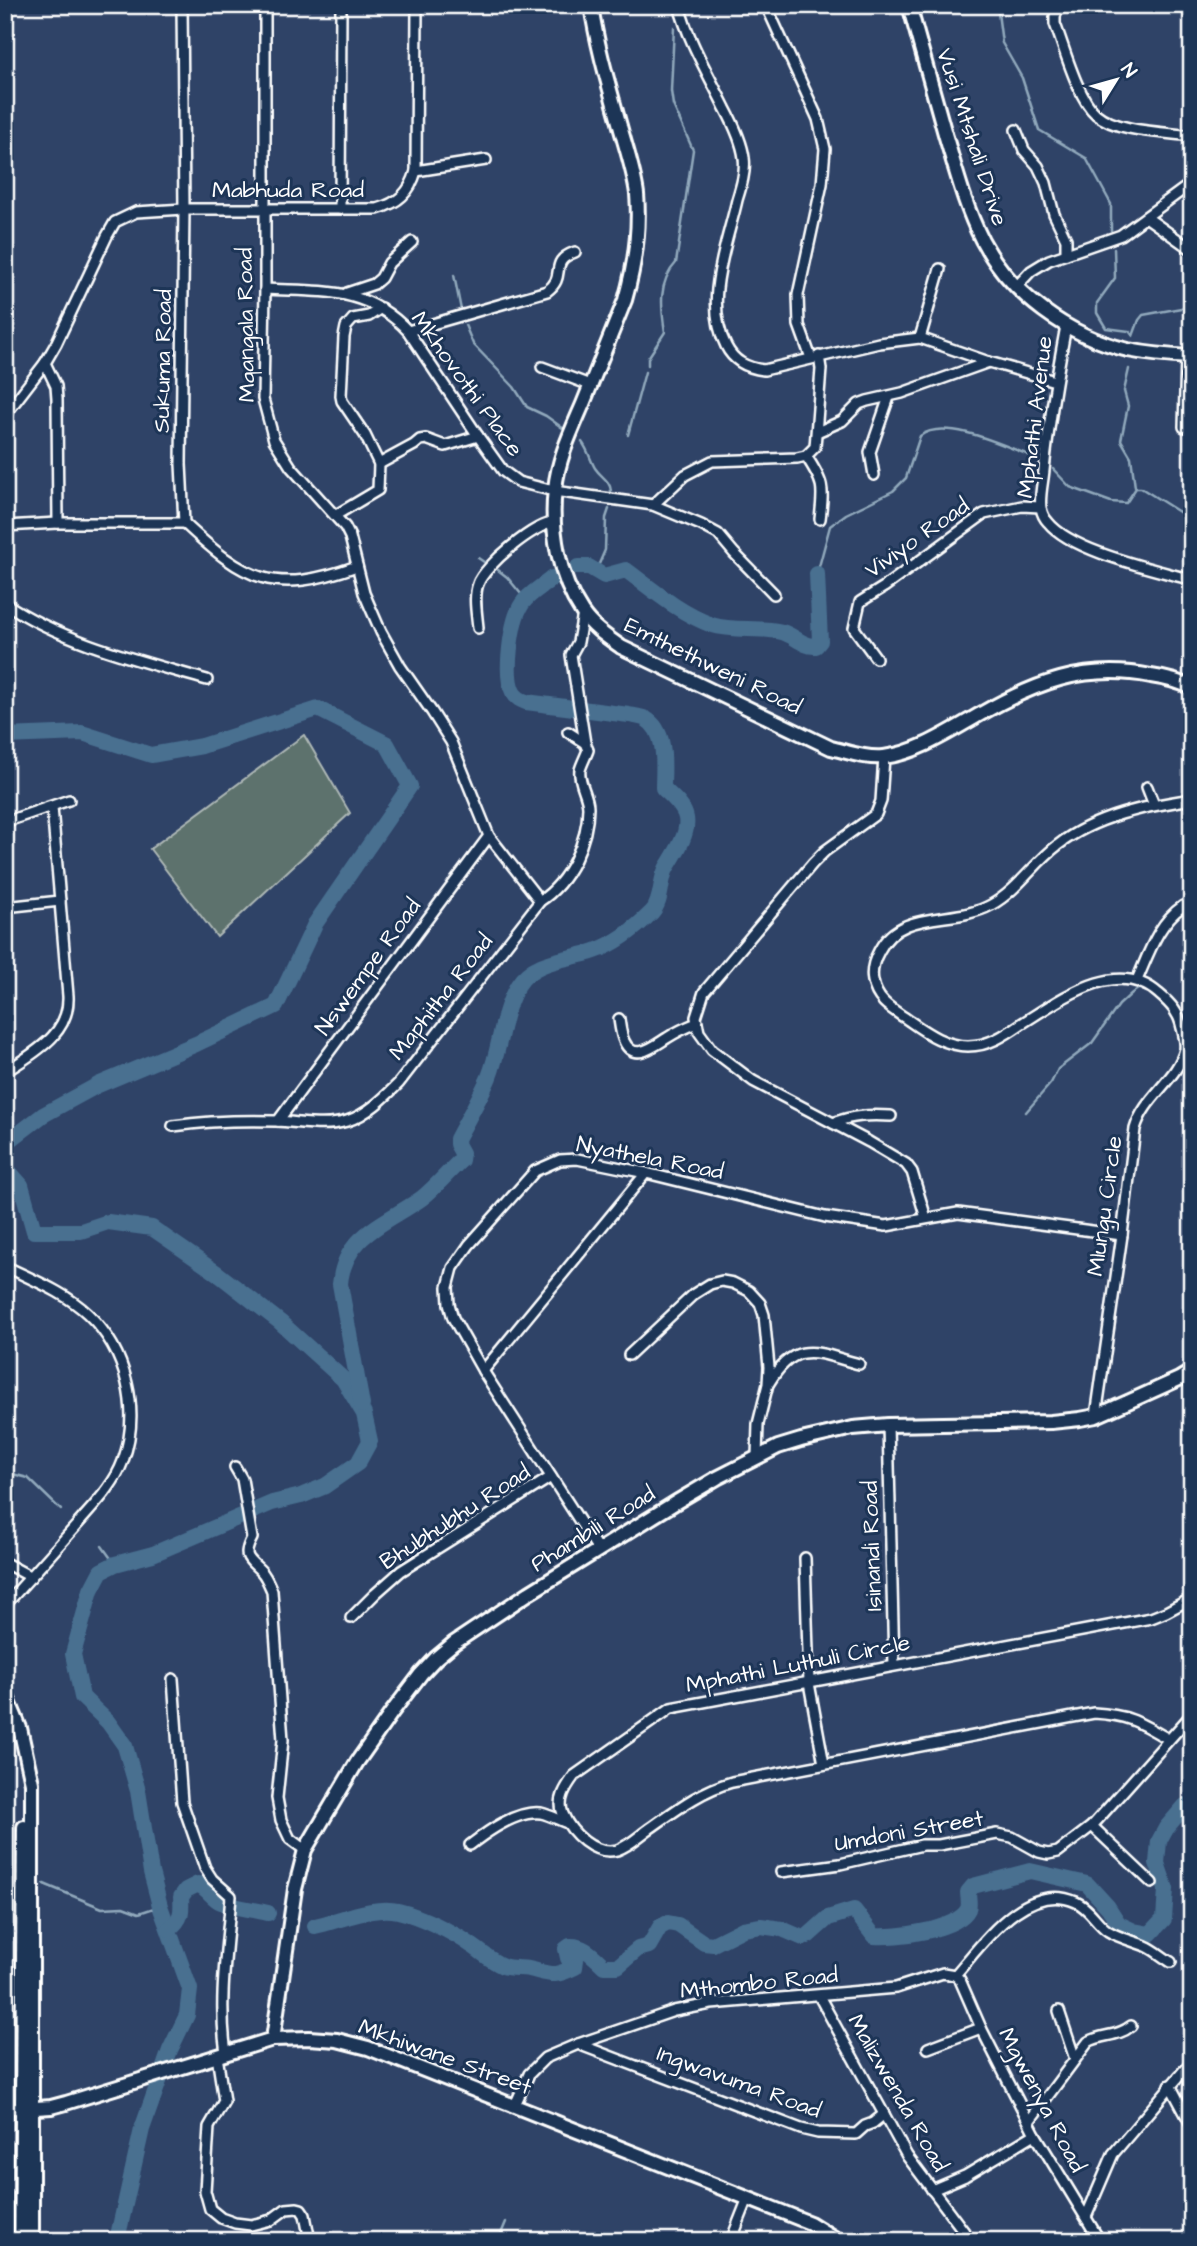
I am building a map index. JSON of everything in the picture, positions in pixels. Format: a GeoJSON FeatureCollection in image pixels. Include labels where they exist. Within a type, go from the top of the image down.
{"type":"FeatureCollection","features":[{"type":"Feature","properties":{"kind":"street","name":"Sukuma Road"},"geometry":{"type":"LineString","coordinates":[[182,5],[184,209],[181,464],[184,523]]}},
{"type":"Feature","properties":{"kind":"street","name":"Mqangala Road"},"geometry":{"type":"LineString","coordinates":[[265,5],[263,399],[274,440],[290,467],[336,515],[350,537],[364,593],[381,632],[450,743],[489,836],[540,901]]}},
{"type":"Feature","properties":{"kind":"street"},"geometry":{"type":"LineString","coordinates":[[340,209],[341,5]]}},
{"type":"Feature","properties":{"kind":"street"},"geometry":{"type":"LineString","coordinates":[[417,5],[416,171],[486,160]]}},
{"type":"Feature","properties":{"kind":"street","name":"Emthethweni Road"},"geometry":{"type":"LineString","coordinates":[[591,5],[596,39],[637,192],[638,216],[637,244],[628,288],[563,453],[554,491],[554,523],[562,565],[570,589],[583,613],[600,632],[621,648],[831,748],[863,755],[884,757],[911,750],[1032,687],[1077,674],[1134,672],[1164,678],[1192,688]]}},
{"type":"Feature","properties":{"kind":"street"},"geometry":{"type":"LineString","coordinates":[[679,5],[688,31],[731,120],[744,157],[741,184],[715,297],[717,321],[730,353],[741,364],[754,369],[776,368],[879,343],[920,338],[1055,381]]}},
{"type":"Feature","properties":{"kind":"street"},"geometry":{"type":"LineString","coordinates":[[653,505],[685,475],[712,461],[797,458],[806,456],[815,447],[821,369],[799,325],[798,295],[822,184],[825,149],[818,119],[766,5]]}},
{"type":"Feature","properties":{"kind":"street","name":"Vusi Mtshali Drive"},"geometry":{"type":"LineString","coordinates":[[909,5],[964,197],[984,243],[998,265],[1027,298],[1066,326],[1099,341],[1129,350],[1189,357]]}},
{"type":"Feature","properties":{"kind":"street"},"geometry":{"type":"LineString","coordinates":[[1060,5],[1055,24],[1081,93],[1096,114],[1124,127],[1192,136]]}},
{"type":"Feature","properties":{"kind":"street"},"geometry":{"type":"LineString","coordinates":[[1016,130],[1024,150],[1038,166],[1046,183],[1054,214],[1066,239],[1066,254]]}},
{"type":"Feature","properties":{"kind":"street","name":"Mabhuda Road"},"geometry":{"type":"LineString","coordinates":[[5,415],[57,344],[115,222],[136,212],[184,209],[377,209],[392,205],[405,195],[413,183],[416,171]]}},
{"type":"Feature","properties":{"kind":"street"},"geometry":{"type":"LineString","coordinates":[[1016,287],[1040,265],[1121,234],[1192,183]]}},
{"type":"Feature","properties":{"kind":"street"},"geometry":{"type":"LineString","coordinates":[[1146,217],[1191,249]]}},
{"type":"Feature","properties":{"kind":"street"},"geometry":{"type":"LineString","coordinates":[[345,293],[374,284],[381,278],[388,263],[412,243]]}},
{"type":"Feature","properties":{"kind":"street"},"geometry":{"type":"LineString","coordinates":[[408,331],[547,291],[557,281],[560,260],[575,251]]}},
{"type":"Feature","properties":{"kind":"street"},"geometry":{"type":"LineString","coordinates":[[920,338],[940,269]]}},
{"type":"Feature","properties":{"kind":"street","name":"Mkhovothi Place"},"geometry":{"type":"LineString","coordinates":[[265,289],[345,293],[363,298],[381,308],[396,318],[408,331],[503,471],[519,482],[554,491],[653,505],[718,534],[774,594]]}},
{"type":"Feature","properties":{"kind":"street"},"geometry":{"type":"LineString","coordinates":[[336,515],[378,491],[379,464],[341,396],[346,327],[353,319],[369,316],[381,308]]}},
{"type":"Feature","properties":{"kind":"street","name":"Mphathi Avenue"},"geometry":{"type":"LineString","coordinates":[[1066,326],[1055,381],[1040,507],[1048,523],[1070,540],[1192,580]]}},
{"type":"Feature","properties":{"kind":"street"},"geometry":{"type":"LineString","coordinates":[[1184,427],[1189,357]]}},
{"type":"Feature","properties":{"kind":"street"},"geometry":{"type":"LineString","coordinates":[[817,432],[842,421],[859,404],[889,397],[989,362]]}},
{"type":"Feature","properties":{"kind":"street"},"geometry":{"type":"LineString","coordinates":[[45,363],[56,386],[58,523]]}},
{"type":"Feature","properties":{"kind":"street"},"geometry":{"type":"LineString","coordinates":[[542,367],[590,385]]}},
{"type":"Feature","properties":{"kind":"street"},"geometry":{"type":"LineString","coordinates":[[874,475],[870,452],[889,397]]}},
{"type":"Feature","properties":{"kind":"street"},"geometry":{"type":"LineString","coordinates":[[379,464],[420,440],[426,439],[445,446],[478,436]]}},
{"type":"Feature","properties":{"kind":"street"},"geometry":{"type":"LineString","coordinates":[[806,456],[822,482],[824,491],[820,519]]}},
{"type":"Feature","properties":{"kind":"street","name":"Viviyo Road"},"geometry":{"type":"LineString","coordinates":[[876,658],[854,628],[860,602],[984,514],[1022,506],[1040,507]]}},
{"type":"Feature","properties":{"kind":"street"},"geometry":{"type":"LineString","coordinates":[[5,526],[58,523],[184,523],[224,559],[246,572],[288,582],[323,578],[357,566]]}},
{"type":"Feature","properties":{"kind":"street"},"geometry":{"type":"LineString","coordinates":[[478,628],[476,590],[481,578],[505,553],[533,531],[547,523],[554,523]]}},
{"type":"Feature","properties":{"kind":"street"},"geometry":{"type":"LineString","coordinates":[[5,603],[18,612],[106,650],[207,680]]}},
{"type":"Feature","properties":{"kind":"street","name":"Maphitha Road"},"geometry":{"type":"LineString","coordinates":[[173,1126],[196,1122],[278,1121],[324,1124],[349,1121],[378,1104],[407,1073],[540,901],[555,890],[574,864],[588,807],[580,771],[588,750],[584,743],[571,655],[578,642],[583,613]]}},
{"type":"Feature","properties":{"kind":"street"},"geometry":{"type":"LineString","coordinates":[[568,732],[584,743]]}},
{"type":"Feature","properties":{"kind":"street"},"geometry":{"type":"LineString","coordinates":[[884,757],[881,801],[876,814],[825,851],[750,936],[704,992],[697,1008],[698,1023],[699,1031],[712,1050],[753,1081],[906,1164],[912,1172],[926,1218]]}},
{"type":"Feature","properties":{"kind":"street"},"geometry":{"type":"LineString","coordinates":[[1147,787],[1154,805]]}},
{"type":"Feature","properties":{"kind":"street"},"geometry":{"type":"LineString","coordinates":[[1183,906],[1172,913],[1159,932],[1137,980],[1115,978],[1100,981],[984,1044],[948,1044],[882,1002],[876,993],[872,975],[875,959],[883,943],[893,932],[907,924],[980,911],[1005,897],[1047,854],[1080,830],[1154,805],[1192,799]]}},
{"type":"Feature","properties":{"kind":"street"},"geometry":{"type":"LineString","coordinates":[[5,822],[69,800]]}},
{"type":"Feature","properties":{"kind":"street"},"geometry":{"type":"LineString","coordinates":[[5,1072],[53,1037],[67,1011],[52,807]]}},
{"type":"Feature","properties":{"kind":"street","name":"Nswempe Road"},"geometry":{"type":"LineString","coordinates":[[278,1121],[489,836]]}},
{"type":"Feature","properties":{"kind":"street"},"geometry":{"type":"LineString","coordinates":[[5,909],[60,901]]}},
{"type":"Feature","properties":{"kind":"street","name":"Mlungu Circle"},"geometry":{"type":"LineString","coordinates":[[1096,1416],[1135,1129],[1139,1115],[1176,1069],[1185,1049],[1181,1022],[1174,1008],[1151,987],[1137,980]]}},
{"type":"Feature","properties":{"kind":"street"},"geometry":{"type":"LineString","coordinates":[[619,1019],[624,1041],[629,1048],[637,1052],[652,1049],[665,1039],[698,1023]]}},
{"type":"Feature","properties":{"kind":"street"},"geometry":{"type":"LineString","coordinates":[[833,1123],[861,1115],[891,1116]]}},
{"type":"Feature","properties":{"kind":"street","name":"Nyathela Road"},"geometry":{"type":"LineString","coordinates":[[598,1550],[483,1371],[453,1318],[449,1304],[448,1287],[453,1268],[469,1245],[527,1178],[545,1166],[560,1160],[577,1159],[825,1217],[886,1226],[958,1213],[1122,1235]]}},
{"type":"Feature","properties":{"kind":"street"},"geometry":{"type":"LineString","coordinates":[[483,1371],[646,1173]]}},
{"type":"Feature","properties":{"kind":"street"},"geometry":{"type":"LineString","coordinates":[[5,1266],[59,1293],[87,1313],[104,1333],[118,1359],[127,1382],[131,1404],[130,1427],[122,1462],[105,1493],[5,1605]]}},
{"type":"Feature","properties":{"kind":"street"},"geometry":{"type":"LineString","coordinates":[[629,1355],[694,1294],[709,1284],[722,1281],[750,1291],[760,1303],[764,1315],[768,1384],[758,1424],[757,1457]]}},
{"type":"Feature","properties":{"kind":"street"},"geometry":{"type":"LineString","coordinates":[[768,1384],[779,1367],[789,1358],[801,1353],[812,1352],[859,1364]]}},
{"type":"Feature","properties":{"kind":"street","name":"Phambili Road"},"geometry":{"type":"LineString","coordinates":[[273,2039],[295,1889],[305,1850],[357,1762],[421,1674],[436,1658],[482,1623],[717,1478],[757,1457],[801,1440],[853,1428],[888,1425],[1051,1422],[1096,1416],[1180,1379],[1192,1371]]}},
{"type":"Feature","properties":{"kind":"street","name":"Isinandi Road"},"geometry":{"type":"LineString","coordinates":[[888,1425],[894,1665]]}},
{"type":"Feature","properties":{"kind":"street"},"geometry":{"type":"LineString","coordinates":[[235,1467],[243,1484],[252,1538],[247,1555],[251,1563],[264,1573],[272,1591],[284,1740],[277,1798],[281,1820],[290,1839],[305,1850]]}},
{"type":"Feature","properties":{"kind":"street","name":"Bhubhubhu Road"},"geometry":{"type":"LineString","coordinates":[[351,1618],[401,1572],[551,1477]]}},
{"type":"Feature","properties":{"kind":"street"},"geometry":{"type":"LineString","coordinates":[[804,1558],[809,1683],[824,1764]]}},
{"type":"Feature","properties":{"kind":"street"},"geometry":{"type":"LineString","coordinates":[[5,1563],[31,1577]]}},
{"type":"Feature","properties":{"kind":"street","name":"Mphathi Luthuli Circle"},"geometry":{"type":"LineString","coordinates":[[567,1823],[560,1808],[564,1790],[575,1776],[671,1708],[1151,1618],[1192,1598]]}},
{"type":"Feature","properties":{"kind":"street"},"geometry":{"type":"LineString","coordinates":[[173,1679],[182,1802],[205,1868],[212,1879],[231,1896],[224,1952],[222,2029],[217,2056],[224,2101],[211,2122],[208,2136],[205,2191],[210,2209],[221,2218],[235,2223],[251,2225],[271,2220],[286,2209],[301,2209],[305,2215],[310,2241]]}},
{"type":"Feature","properties":{"kind":"street"},"geometry":{"type":"LineString","coordinates":[[5,1692],[20,1728],[32,1783],[21,2241]]}},
{"type":"Feature","properties":{"kind":"street"},"geometry":{"type":"LineString","coordinates":[[470,1844],[502,1824],[541,1813],[567,1823],[591,1845],[604,1851],[617,1850],[693,1797],[732,1782],[1094,1713],[1117,1714],[1136,1720],[1168,1739]]}},
{"type":"Feature","properties":{"kind":"street","name":"Umdoni Street"},"geometry":{"type":"LineString","coordinates":[[781,1872],[841,1864],[922,1845],[939,1845],[997,1834],[1012,1837],[1039,1852],[1058,1852],[1092,1826],[1192,1714]]}},
{"type":"Feature","properties":{"kind":"street"},"geometry":{"type":"LineString","coordinates":[[1092,1826],[1152,1883]]}},
{"type":"Feature","properties":{"kind":"street"},"geometry":{"type":"LineString","coordinates":[[955,1975],[974,1952],[1023,1907],[1058,1895],[1079,1903],[1109,1932],[1149,1947],[1171,1962]]}},
{"type":"Feature","properties":{"kind":"street","name":"Mthombo Road"},"geometry":{"type":"LineString","coordinates":[[515,2105],[528,2074],[545,2058],[578,2044],[690,2007],[896,1988],[943,1973],[955,1975]]}},
{"type":"Feature","properties":{"kind":"street","name":"Mgwenya Road"},"geometry":{"type":"LineString","coordinates":[[955,1975],[960,1980],[981,2028],[1035,2134],[1100,2241]]}},
{"type":"Feature","properties":{"kind":"street","name":"Malizwenda Road"},"geometry":{"type":"LineString","coordinates":[[819,1996],[907,2156],[971,2241]]}},
{"type":"Feature","properties":{"kind":"street"},"geometry":{"type":"LineString","coordinates":[[1059,2011],[1075,2059]]}},
{"type":"Feature","properties":{"kind":"street"},"geometry":{"type":"LineString","coordinates":[[1030,2120],[1088,2042],[1119,2034],[1132,2026]]}},
{"type":"Feature","properties":{"kind":"street"},"geometry":{"type":"LineString","coordinates":[[928,2048],[981,2028]]}},
{"type":"Feature","properties":{"kind":"street","name":"Mkhiwane Street"},"geometry":{"type":"LineString","coordinates":[[26,2109],[58,2105],[273,2039],[337,2040],[368,2048],[748,2198],[810,2223],[839,2241]]}},
{"type":"Feature","properties":{"kind":"street","name":"Ingwavuma Road"},"geometry":{"type":"LineString","coordinates":[[578,2044],[801,2129],[818,2133],[856,2134],[884,2114]]}},
{"type":"Feature","properties":{"kind":"street"},"geometry":{"type":"LineString","coordinates":[[1086,2217],[1113,2154],[1192,2061]]}},
{"type":"Feature","properties":{"kind":"street"},"geometry":{"type":"LineString","coordinates":[[1170,2085],[1192,2126]]}},
{"type":"Feature","properties":{"kind":"street"},"geometry":{"type":"LineString","coordinates":[[5,2108],[26,2109]]}},
{"type":"Feature","properties":{"kind":"street"},"geometry":{"type":"LineString","coordinates":[[26,2109],[32,2241]]}},
{"type":"Feature","properties":{"kind":"street"},"geometry":{"type":"LineString","coordinates":[[932,2190],[965,2176],[1035,2134]]}},
{"type":"Feature","properties":{"kind":"street"},"geometry":{"type":"LineString","coordinates":[[731,2241],[748,2198]]}},
{"type":"Feature","properties":{"kind":"green space"},"geometry":{"type":"Polygon","coordinates":[[[304,735],[350,813],[217,937],[150,849],[304,735]]]}},
{"type":"Feature","properties":{"kind":"waterway"},"geometry":{"type":"LineString","coordinates":[[997,5],[1002,43],[1022,78],[1039,130],[1086,158],[1111,204],[1111,230]]}},
{"type":"Feature","properties":{"kind":"waterway"},"geometry":{"type":"LineString","coordinates":[[648,365],[648,358],[665,332],[662,295],[666,278],[676,263],[693,150],[673,105],[671,91],[674,27]]}},
{"type":"Feature","properties":{"kind":"waterway"},"geometry":{"type":"LineString","coordinates":[[1114,248],[1115,278],[1097,303],[1097,313],[1106,328],[1129,331],[1133,336],[1143,315],[1192,306]]}},
{"type":"Feature","properties":{"kind":"waterway"},"geometry":{"type":"LineString","coordinates":[[454,275],[461,310]]}},
{"type":"Feature","properties":{"kind":"waterway"},"geometry":{"type":"LineString","coordinates":[[465,325],[473,344],[514,387],[527,407],[564,429]]}},
{"type":"Feature","properties":{"kind":"waterway"},"geometry":{"type":"LineString","coordinates":[[1129,369],[1124,391],[1128,406],[1121,440],[1131,457],[1135,487]]}},
{"type":"Feature","properties":{"kind":"waterway"},"geometry":{"type":"LineString","coordinates":[[628,435],[645,372]]}},
{"type":"Feature","properties":{"kind":"waterway"},"geometry":{"type":"LineString","coordinates":[[817,574],[830,526],[846,514],[893,491],[906,478],[920,436],[931,431],[961,432],[994,441],[1036,458]]}},
{"type":"Feature","properties":{"kind":"waterway"},"geometry":{"type":"LineString","coordinates":[[582,442],[611,491]]}},
{"type":"Feature","properties":{"kind":"waterway"},"geometry":{"type":"LineString","coordinates":[[1053,469],[1070,487],[1111,502],[1126,503],[1136,488],[1141,488],[1184,515],[1192,514]]}},
{"type":"Feature","properties":{"kind":"waterway"},"geometry":{"type":"LineString","coordinates":[[596,571],[605,550],[606,518],[609,509]]}},
{"type":"Feature","properties":{"kind":"waterway"},"geometry":{"type":"LineString","coordinates":[[478,558],[487,564]]}},
{"type":"Feature","properties":{"kind":"waterway"},"geometry":{"type":"LineString","coordinates":[[578,567],[589,567],[604,576],[626,570],[677,608],[712,625],[782,632],[807,645],[816,646],[820,641],[817,574]]}},
{"type":"Feature","properties":{"kind":"waterway"},"geometry":{"type":"LineString","coordinates":[[498,570],[526,600]]}},
{"type":"Feature","properties":{"kind":"waterway"},"geometry":{"type":"LineString","coordinates":[[362,1405],[340,1284],[343,1267],[350,1253],[369,1232],[427,1194],[461,1160],[462,1153],[457,1139],[489,1077],[508,1007],[525,976],[543,965],[595,951],[610,944],[646,918],[655,907],[665,872],[681,844],[685,831],[686,818],[683,809],[663,788],[663,750],[658,732],[646,719],[526,702],[513,692],[509,661],[518,612],[528,597],[552,578]]}},
{"type":"Feature","properties":{"kind":"waterway"},"geometry":{"type":"LineString","coordinates":[[5,736],[82,733],[151,755],[202,746],[318,709],[387,744],[410,786],[315,924],[276,1006],[196,1044],[98,1085],[43,1115],[5,1144]]}},
{"type":"Feature","properties":{"kind":"waterway"},"geometry":{"type":"LineString","coordinates":[[1026,1112],[1051,1083],[1058,1069],[1092,1043],[1119,1005],[1138,989],[1145,988]]}},
{"type":"Feature","properties":{"kind":"waterway"},"geometry":{"type":"LineString","coordinates":[[5,1167],[21,1185],[34,1231],[81,1231],[108,1222],[152,1228],[217,1273],[280,1322],[343,1379],[364,1414],[370,1441],[358,1463],[325,1486],[301,1496],[272,1503],[153,1554],[115,1564],[101,1571],[91,1590],[73,1654],[82,1697],[108,1722],[125,1746],[138,1791],[151,1872],[160,1906],[190,1989],[187,2015],[170,2050],[142,2129],[119,2231],[121,2241]]}},
{"type":"Feature","properties":{"kind":"waterway"},"geometry":{"type":"LineString","coordinates":[[5,1472],[28,1478],[61,1510]]}},
{"type":"Feature","properties":{"kind":"waterway"},"geometry":{"type":"LineString","coordinates":[[102,1546],[115,1564]]}},
{"type":"Feature","properties":{"kind":"waterway"},"geometry":{"type":"LineString","coordinates":[[315,1926],[378,1910],[398,1911],[446,1930],[503,1966],[557,1974],[575,1967],[576,1960],[568,1958],[566,1949],[570,1946],[593,1955],[604,1966],[618,1966],[638,1949],[649,1946],[660,1927],[668,1923],[678,1925],[704,1943],[713,1944],[743,1929],[761,1926],[782,1929],[803,1938],[828,1918],[854,1910],[874,1936],[896,1936],[925,1931],[962,1916],[968,1909],[968,1892],[973,1886],[1030,1871],[1087,1884],[1119,1924],[1150,1934],[1164,1919],[1166,1889],[1157,1863],[1159,1841],[1166,1828],[1185,1806],[1192,1804]]}},
{"type":"Feature","properties":{"kind":"waterway"},"geometry":{"type":"LineString","coordinates":[[5,1865],[9,1866]]}},
{"type":"Feature","properties":{"kind":"waterway"},"geometry":{"type":"LineString","coordinates":[[44,1884],[102,1908],[123,1907],[139,1913],[160,1906]]}},
{"type":"Feature","properties":{"kind":"waterway"},"geometry":{"type":"LineString","coordinates":[[169,1929],[180,1915],[181,1897],[186,1890],[198,1884],[221,1902],[268,1913]]}},
{"type":"Feature","properties":{"kind":"waterway"},"geometry":{"type":"LineString","coordinates":[[498,2241],[506,2222]]}}]}
